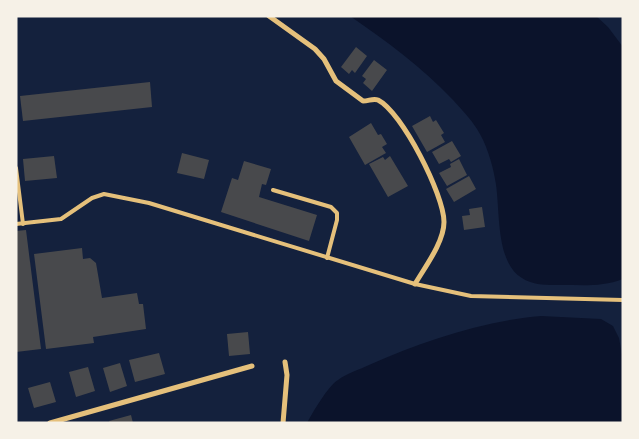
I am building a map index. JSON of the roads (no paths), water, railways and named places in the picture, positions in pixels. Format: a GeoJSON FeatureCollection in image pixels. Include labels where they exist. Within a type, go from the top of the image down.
{"type":"FeatureCollection","features":[{"type":"Feature","properties":{"kind":"street"},"geometry":{"type":"LineString","coordinates":[[269,16],[315,48],[324,59],[336,81],[363,101],[379,100],[402,125],[427,167],[438,192],[444,221],[442,235],[415,284]]}},
{"type":"Feature","properties":{"kind":"street"},"geometry":{"type":"LineString","coordinates":[[283,423],[287,375],[285,362]]}},
{"type":"Feature","properties":{"kind":"street"},"geometry":{"type":"LineString","coordinates":[[50,423],[252,366]]}},
{"type":"Feature","properties":{"kind":"lane"},"geometry":{"type":"LineString","coordinates":[[16,168],[24,224]]}},
{"type":"Feature","properties":{"kind":"lane"},"geometry":{"type":"LineString","coordinates":[[273,190],[331,207],[337,213],[337,220],[327,258]]}},
{"type":"Feature","properties":{"kind":"lane"},"geometry":{"type":"LineString","coordinates":[[16,224],[61,219],[92,198],[104,194],[149,203],[415,284],[471,296],[623,300]]}},
{"type":"Feature","properties":{"kind":"water"},"geometry":{"type":"Polygon","coordinates":[[[350,16],[596,16],[608,27],[623,47],[623,279],[616,282],[593,285],[552,285],[527,281],[513,270],[507,259],[500,233],[497,191],[492,166],[486,146],[477,129],[453,100],[429,76],[350,16]]]}},
{"type":"Feature","properties":{"kind":"water"},"geometry":{"type":"Polygon","coordinates":[[[541,316],[601,319],[613,326],[619,338],[623,360],[623,423],[307,423],[334,383],[349,373],[453,333],[497,322],[541,316]]]}}]}
